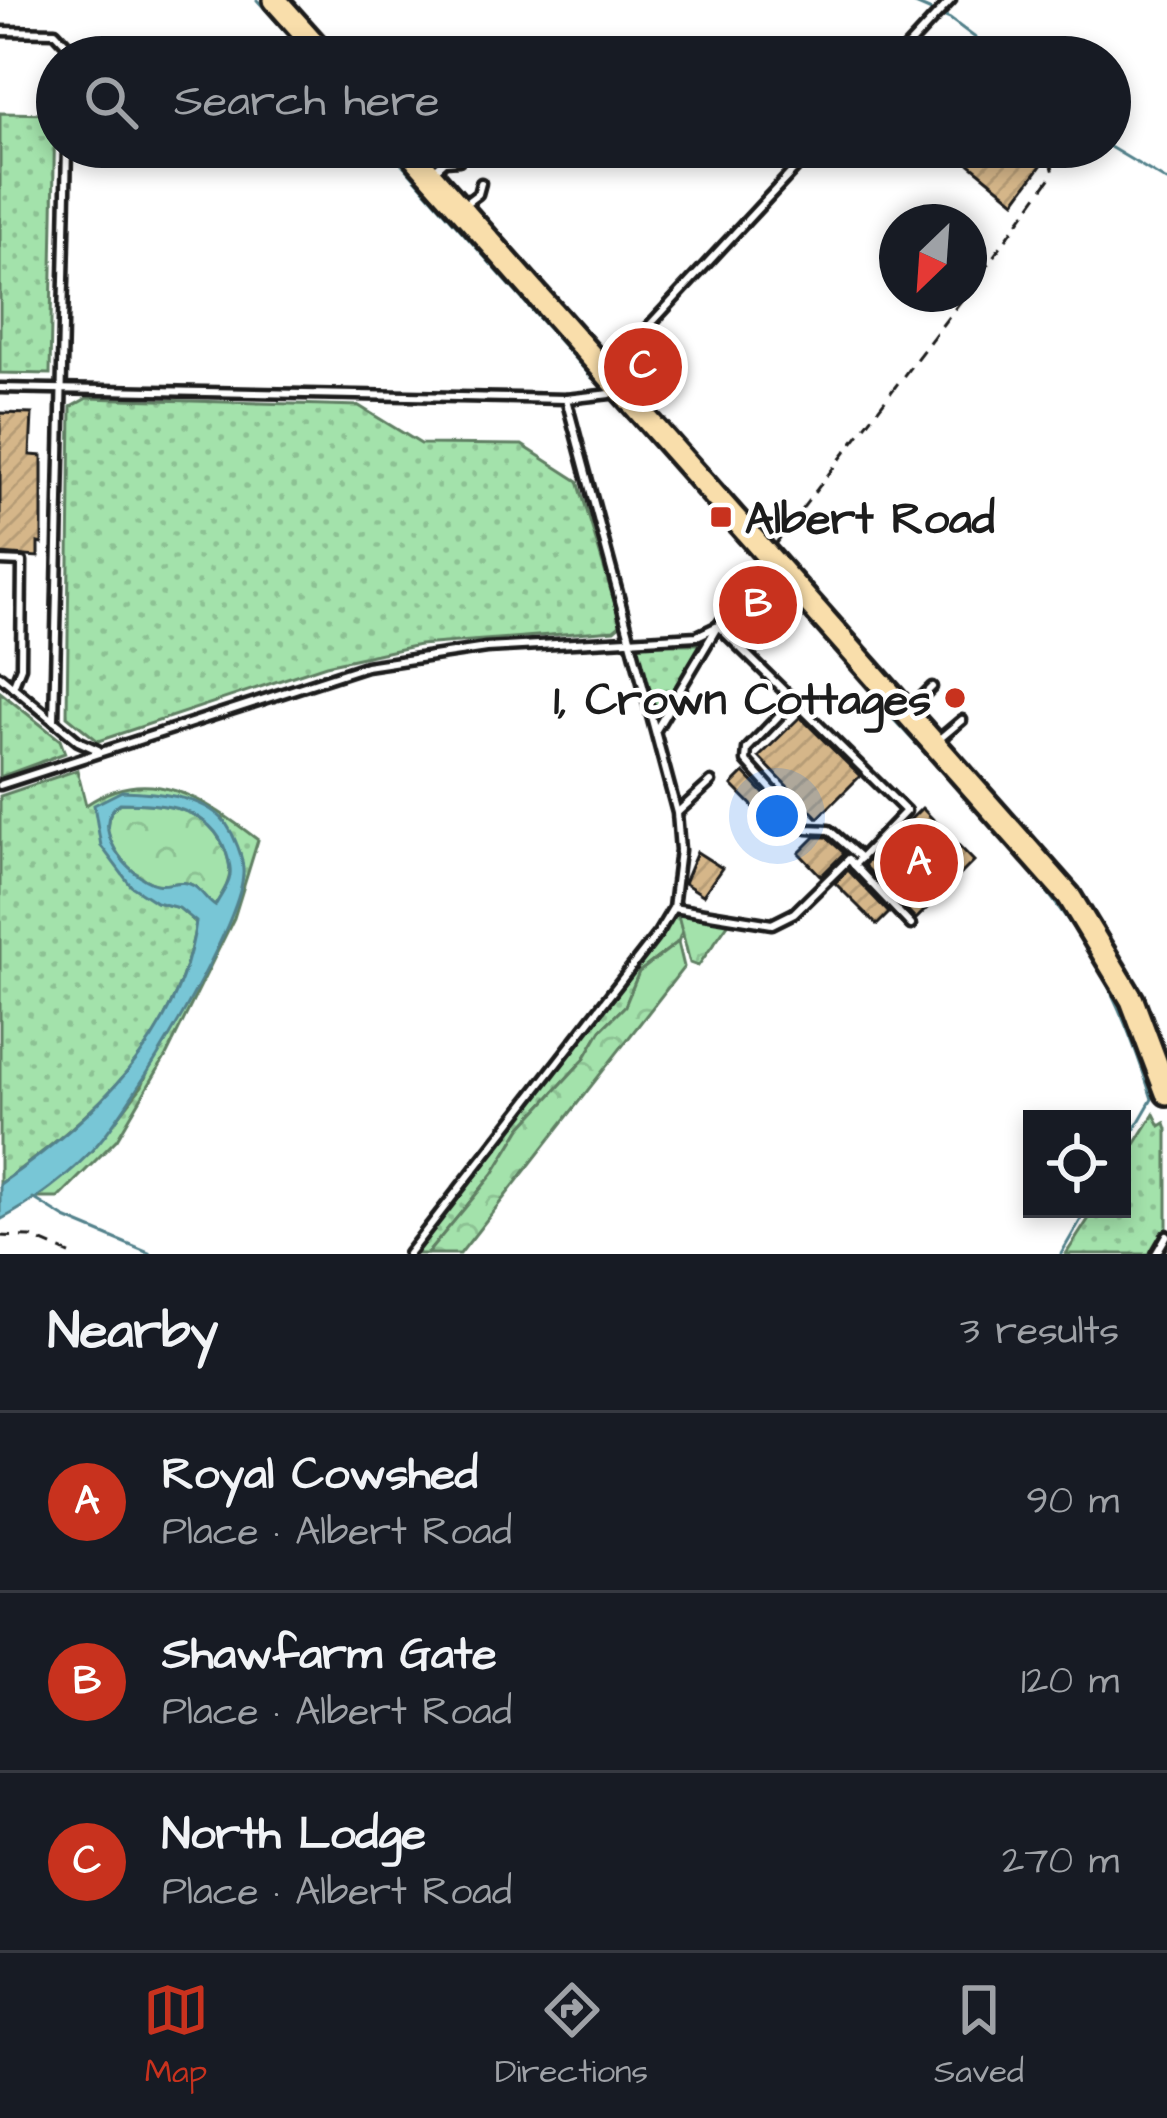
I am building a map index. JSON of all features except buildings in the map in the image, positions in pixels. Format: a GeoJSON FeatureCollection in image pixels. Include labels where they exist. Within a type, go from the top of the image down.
{"type":"FeatureCollection","features":[{"type":"Feature","properties":{"kind":"main road"},"geometry":{"type":"LineString","coordinates":[[275,0],[307,36]]}},
{"type":"Feature","properties":{"kind":"main road"},"geometry":{"type":"LineString","coordinates":[[425,168],[1055,880],[1094,931],[1132,1000],[1167,1093]]}},
{"type":"Feature","properties":{"kind":"lane"},"geometry":{"type":"LineString","coordinates":[[917,36],[951,0]]}},
{"type":"Feature","properties":{"kind":"lane"},"geometry":{"type":"LineString","coordinates":[[0,31],[56,32],[60,36]]}},
{"type":"Feature","properties":{"kind":"lane"},"geometry":{"type":"LineString","coordinates":[[54,721],[67,168]]}},
{"type":"Feature","properties":{"kind":"lane"},"geometry":{"type":"LineString","coordinates":[[431,175],[438,168]]}},
{"type":"Feature","properties":{"kind":"lane"},"geometry":{"type":"LineString","coordinates":[[0,388],[566,399],[610,394],[612,380],[797,168]]}},
{"type":"Feature","properties":{"kind":"lane"},"geometry":{"type":"LineString","coordinates":[[461,208],[478,194],[481,183]]}},
{"type":"Feature","properties":{"kind":"lane"},"geometry":{"type":"LineString","coordinates":[[409,1254],[673,908],[680,850],[677,813],[566,399]]}},
{"type":"Feature","properties":{"kind":"lane"},"geometry":{"type":"LineString","coordinates":[[656,730],[750,574],[767,554]]}},
{"type":"Feature","properties":{"kind":"lane"},"geometry":{"type":"LineString","coordinates":[[0,561],[22,562],[21,667],[13,687]]}},
{"type":"Feature","properties":{"kind":"lane"},"geometry":{"type":"LineString","coordinates":[[0,785],[366,666],[446,652],[697,636],[718,626]]}},
{"type":"Feature","properties":{"kind":"lane"},"geometry":{"type":"LineString","coordinates":[[718,626],[906,811],[857,861]]}},
{"type":"Feature","properties":{"kind":"lane"},"geometry":{"type":"LineString","coordinates":[[0,676],[87,747],[101,751]]}},
{"type":"Feature","properties":{"kind":"lane"},"geometry":{"type":"LineString","coordinates":[[908,711],[932,687]]}},
{"type":"Feature","properties":{"kind":"lane"},"geometry":{"type":"LineString","coordinates":[[795,699],[750,746],[746,761],[807,829],[829,830],[911,925]]}},
{"type":"Feature","properties":{"kind":"lane"},"geometry":{"type":"LineString","coordinates":[[935,742],[962,720]]}},
{"type":"Feature","properties":{"kind":"lane"},"geometry":{"type":"LineString","coordinates":[[677,813],[710,782]]}},
{"type":"Feature","properties":{"kind":"lane"},"geometry":{"type":"LineString","coordinates":[[673,908],[772,924],[794,913],[849,860],[857,861]]}},
{"type":"Feature","properties":{"kind":"lane"},"geometry":{"type":"LineString","coordinates":[[1156,1254],[1167,1235]]}},
{"type":"Feature","properties":{"kind":"path"},"geometry":{"type":"LineString","coordinates":[[987,266],[1054,173],[1053,168]]}},
{"type":"Feature","properties":{"kind":"path"},"geometry":{"type":"LineString","coordinates":[[767,554],[953,312]]}},
{"type":"Feature","properties":{"kind":"path"},"geometry":{"type":"LineString","coordinates":[[0,1236],[31,1237],[70,1254]]}},
{"type":"Feature","properties":{"kind":"green space"},"geometry":{"type":"Polygon","coordinates":[[[0,113],[36,114],[36,168],[54,168],[50,374],[0,373],[0,113]]]}},
{"type":"Feature","properties":{"kind":"green space"},"geometry":{"type":"Polygon","coordinates":[[[87,398],[359,406],[421,444],[522,445],[578,481],[621,624],[614,630],[419,645],[326,665],[98,741],[67,716],[71,407],[87,398]]]}},
{"type":"Feature","properties":{"kind":"green space"},"geometry":{"type":"Polygon","coordinates":[[[636,644],[704,644],[658,714],[653,714],[636,644]]]}},
{"type":"Feature","properties":{"kind":"green space"},"geometry":{"type":"Polygon","coordinates":[[[0,692],[60,740],[65,753],[0,777],[0,692]]]}},
{"type":"Feature","properties":{"kind":"green space"},"geometry":{"type":"Polygon","coordinates":[[[77,770],[86,805],[109,792],[154,786],[197,800],[258,840],[234,918],[166,1056],[117,1139],[58,1198],[33,1198],[91,1152],[142,1086],[153,1058],[181,1014],[243,876],[240,853],[223,818],[156,902],[179,908],[196,923],[186,967],[151,1041],[99,1103],[0,1184],[0,796],[77,770]]]}},
{"type":"Feature","properties":{"kind":"green space"},"geometry":{"type":"Polygon","coordinates":[[[120,803],[168,806],[209,825],[226,852],[230,870],[214,907],[194,886],[156,884],[123,861],[108,824],[120,803]]]}},
{"type":"Feature","properties":{"kind":"green space"},"geometry":{"type":"Polygon","coordinates":[[[677,911],[682,931],[678,942],[639,972],[625,1006],[521,1128],[493,1174],[427,1254],[413,1254],[677,911]]]}},
{"type":"Feature","properties":{"kind":"green space"},"geometry":{"type":"Polygon","coordinates":[[[677,911],[730,921],[698,966],[690,963],[677,911]]]}},
{"type":"Feature","properties":{"kind":"green space"},"geometry":{"type":"Polygon","coordinates":[[[678,942],[684,967],[460,1254],[427,1254],[493,1174],[521,1128],[625,1006],[639,972],[678,942]]]}},
{"type":"Feature","properties":{"kind":"green space"},"geometry":{"type":"Polygon","coordinates":[[[1154,1114],[1160,1126],[1165,1123],[1167,1231],[1153,1254],[1066,1254],[1089,1218],[1131,1218],[1131,1151],[1154,1114]]]}},
{"type":"Feature","properties":{"kind":"water"},"geometry":{"type":"Polygon","coordinates":[[[122,791],[177,797],[216,813],[240,854],[243,874],[238,899],[182,1015],[112,1126],[63,1178],[0,1220],[0,1184],[67,1132],[126,1073],[172,1003],[187,964],[196,922],[179,908],[156,902],[131,886],[101,846],[94,805],[122,791]],[[120,803],[108,824],[123,861],[156,884],[194,886],[215,906],[230,873],[219,837],[208,825],[167,806],[120,803]]]}},
{"type":"Feature","properties":{"kind":"waterway"},"geometry":{"type":"LineString","coordinates":[[257,0],[289,36]]}},
{"type":"Feature","properties":{"kind":"waterway"},"geometry":{"type":"LineString","coordinates":[[906,0],[950,19],[973,36]]}},
{"type":"Feature","properties":{"kind":"waterway"},"geometry":{"type":"LineString","coordinates":[[1131,160],[1167,181]]}},
{"type":"Feature","properties":{"kind":"waterway"},"geometry":{"type":"LineString","coordinates":[[406,168],[592,378]]}},
{"type":"Feature","properties":{"kind":"waterway"},"geometry":{"type":"LineString","coordinates":[[884,709],[1035,877],[1088,950],[1133,1043],[1152,1099],[1131,1135]]}},
{"type":"Feature","properties":{"kind":"waterway"},"geometry":{"type":"LineString","coordinates":[[33,1198],[65,1218],[151,1254]]}},
{"type":"Feature","properties":{"kind":"waterway"},"geometry":{"type":"LineString","coordinates":[[1061,1254],[1082,1218]]}},
{"type":"Feature","properties":{"kind":"place","name":"North Lodge"},"geometry":{"type":"Point","coordinates":[643,367]}},
{"type":"Feature","properties":{"kind":"place","name":"Albert Road"},"geometry":{"type":"Point","coordinates":[721,517]}},
{"type":"Feature","properties":{"kind":"place","name":"Shawfarm Gate"},"geometry":{"type":"Point","coordinates":[758,605]}},
{"type":"Feature","properties":{"kind":"place","name":"1, Crown Cottages"},"geometry":{"type":"Point","coordinates":[955,698]}},
{"type":"Feature","properties":{"kind":"place","name":"Royal Cowshed"},"geometry":{"type":"Point","coordinates":[919,863]}}]}
